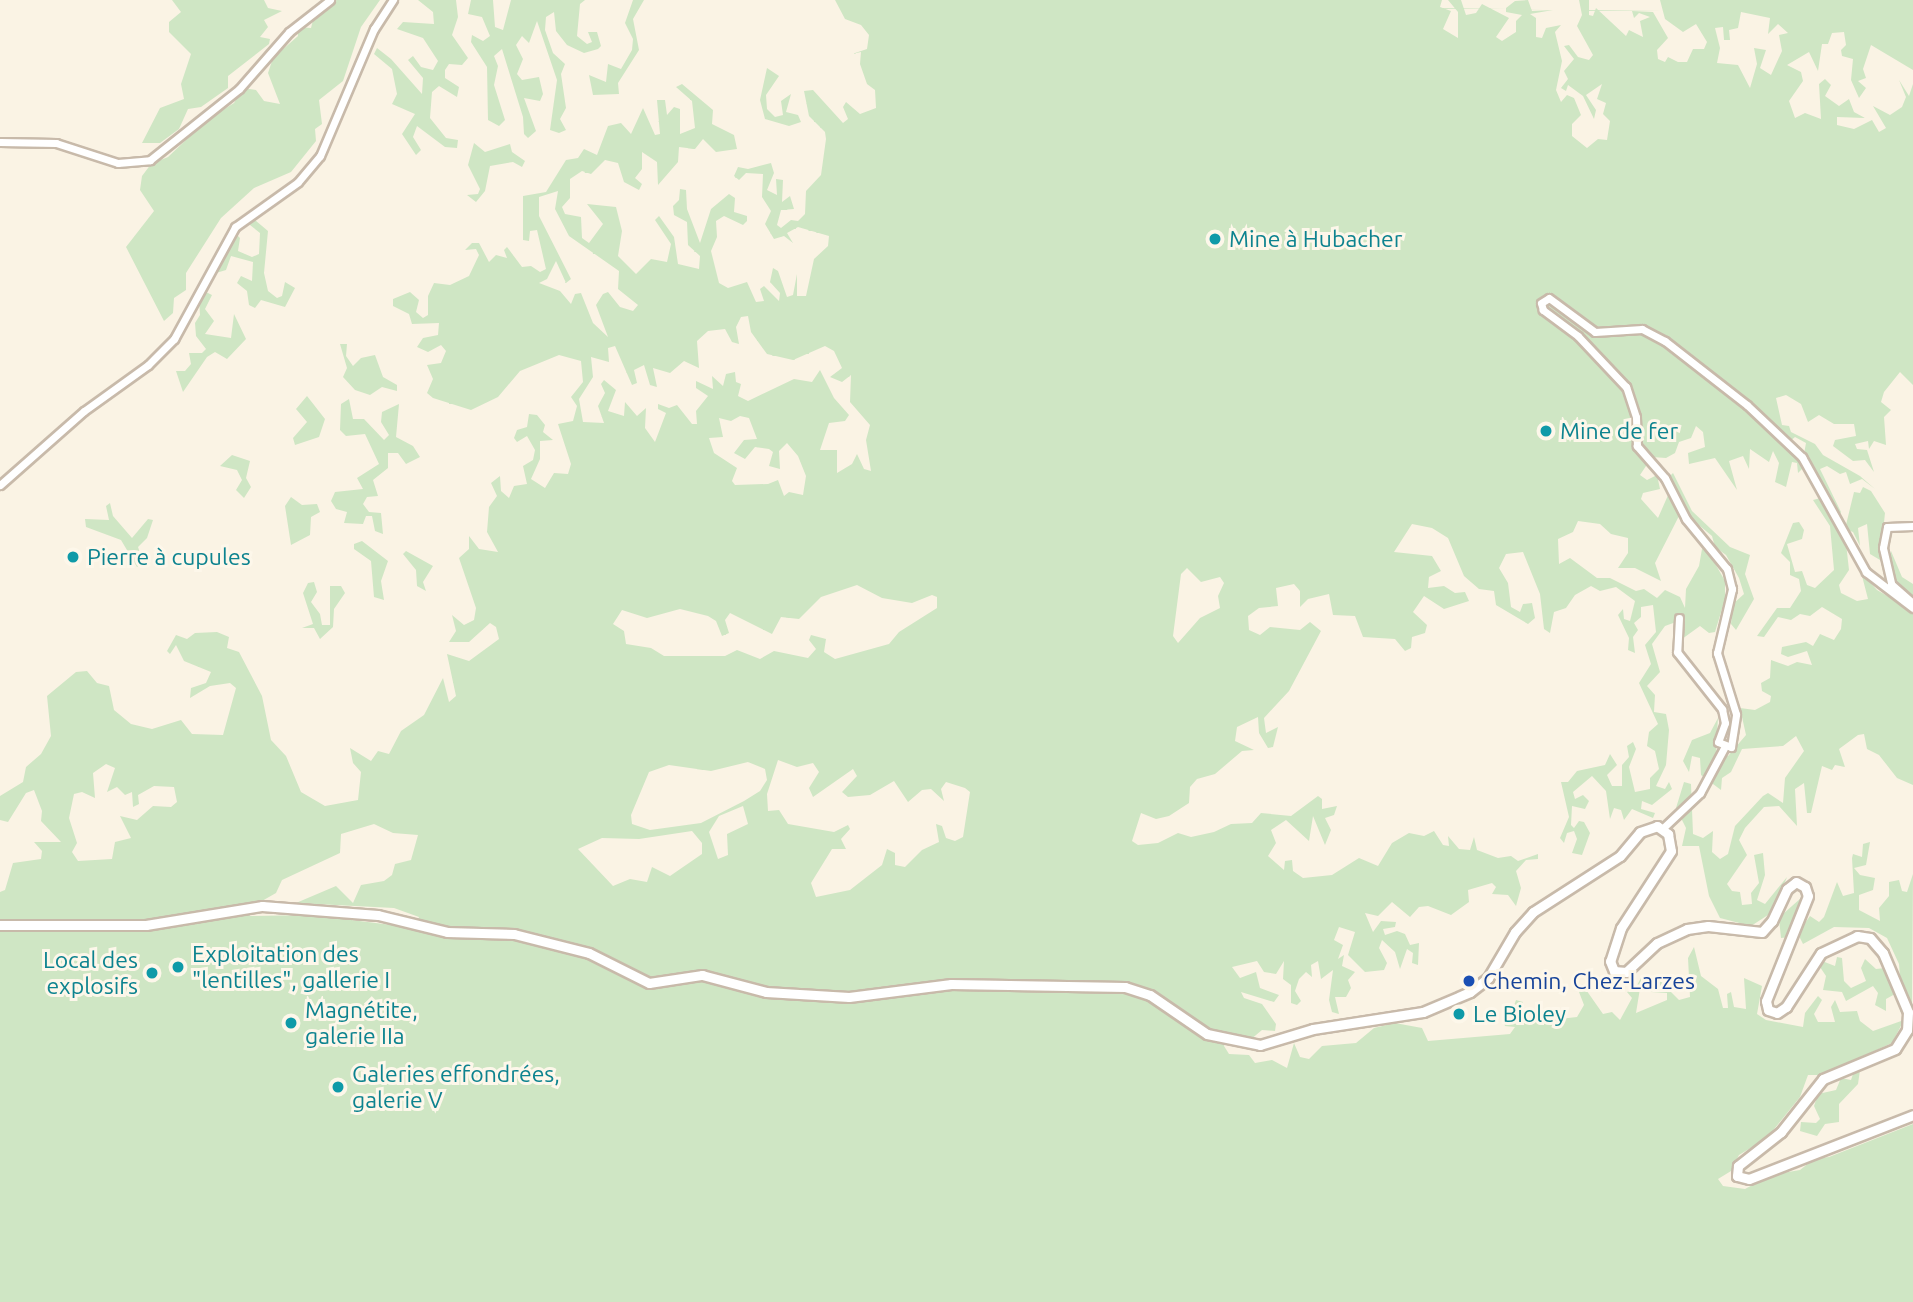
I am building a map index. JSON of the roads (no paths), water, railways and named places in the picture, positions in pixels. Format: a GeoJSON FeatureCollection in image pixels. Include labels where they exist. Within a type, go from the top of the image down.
{"type":"FeatureCollection","features":[{"type":"Feature","properties":{"kind":"street"},"geometry":{"type":"LineString","coordinates":[[0,142],[52,142],[118,163],[150,160],[245,84],[289,32],[330,0]]}},
{"type":"Feature","properties":{"kind":"street"},"geometry":{"type":"LineString","coordinates":[[0,485],[84,411],[141,371],[174,338],[235,227],[298,182],[320,156],[374,29],[393,0]]}},
{"type":"Feature","properties":{"kind":"street"},"geometry":{"type":"LineString","coordinates":[[0,925],[146,925],[262,906],[378,915],[447,932],[514,934],[589,953],[649,983],[699,975],[761,991],[849,997],[951,984],[1125,987],[1152,997],[1202,1032],[1235,1044],[1260,1045],[1313,1029],[1423,1012],[1470,992],[1488,978],[1515,932],[1534,912],[1620,856],[1643,830],[1663,828],[1700,793],[1724,748],[1734,743],[1737,730],[1736,713],[1717,653],[1732,589],[1727,569],[1686,519],[1665,478],[1637,446],[1636,417],[1626,387],[1578,336],[1543,310],[1541,303],[1549,298],[1595,332],[1642,330],[1665,341],[1746,405],[1802,457],[1866,572],[1913,606]]}},
{"type":"Feature","properties":{"kind":"street"},"geometry":{"type":"LineString","coordinates":[[1913,526],[1887,527],[1883,548],[1891,584],[1913,606]]}},
{"type":"Feature","properties":{"kind":"street"},"geometry":{"type":"LineString","coordinates":[[1679,618],[1677,652],[1725,715],[1718,742],[1724,748]]}},
{"type":"Feature","properties":{"kind":"street"},"geometry":{"type":"LineString","coordinates":[[1663,828],[1671,842],[1669,855],[1621,928],[1610,961],[1614,971],[1626,972],[1657,943],[1687,929],[1712,926],[1762,932],[1773,919],[1788,886],[1799,883],[1807,891],[1807,899],[1766,1001],[1768,1010],[1777,1013],[1789,1005],[1821,953],[1860,936],[1873,940],[1884,953],[1908,1012],[1907,1030],[1895,1049],[1823,1079],[1781,1132],[1738,1166],[1737,1176],[1749,1179],[1913,1115]]}},
{"type":"Feature","properties":{"kind":"place","name":"Mine à Hubacher"},"geometry":{"type":"Point","coordinates":[1215,239]}},
{"type":"Feature","properties":{"kind":"place","name":"Mine de fer"},"geometry":{"type":"Point","coordinates":[1546,431]}},
{"type":"Feature","properties":{"kind":"place","name":"Pierre à cupules"},"geometry":{"type":"Point","coordinates":[73,557]}},
{"type":"Feature","properties":{"kind":"place","name":"Exploitation des \"lentilles\", gallerie I"},"geometry":{"type":"Point","coordinates":[178,967]}},
{"type":"Feature","properties":{"kind":"place","name":"Local des explosifs"},"geometry":{"type":"Point","coordinates":[152,973]}},
{"type":"Feature","properties":{"kind":"place","name":"Chemin, Chez-Larzes"},"geometry":{"type":"Point","coordinates":[1469,981]}},
{"type":"Feature","properties":{"kind":"place","name":"Le Bioley"},"geometry":{"type":"Point","coordinates":[1459,1014]}},
{"type":"Feature","properties":{"kind":"place","name":"Magnétite, galerie IIa"},"geometry":{"type":"Point","coordinates":[291,1023]}},
{"type":"Feature","properties":{"kind":"place","name":"Galeries effondrées, galerie V"},"geometry":{"type":"Point","coordinates":[338,1087]}}]}
